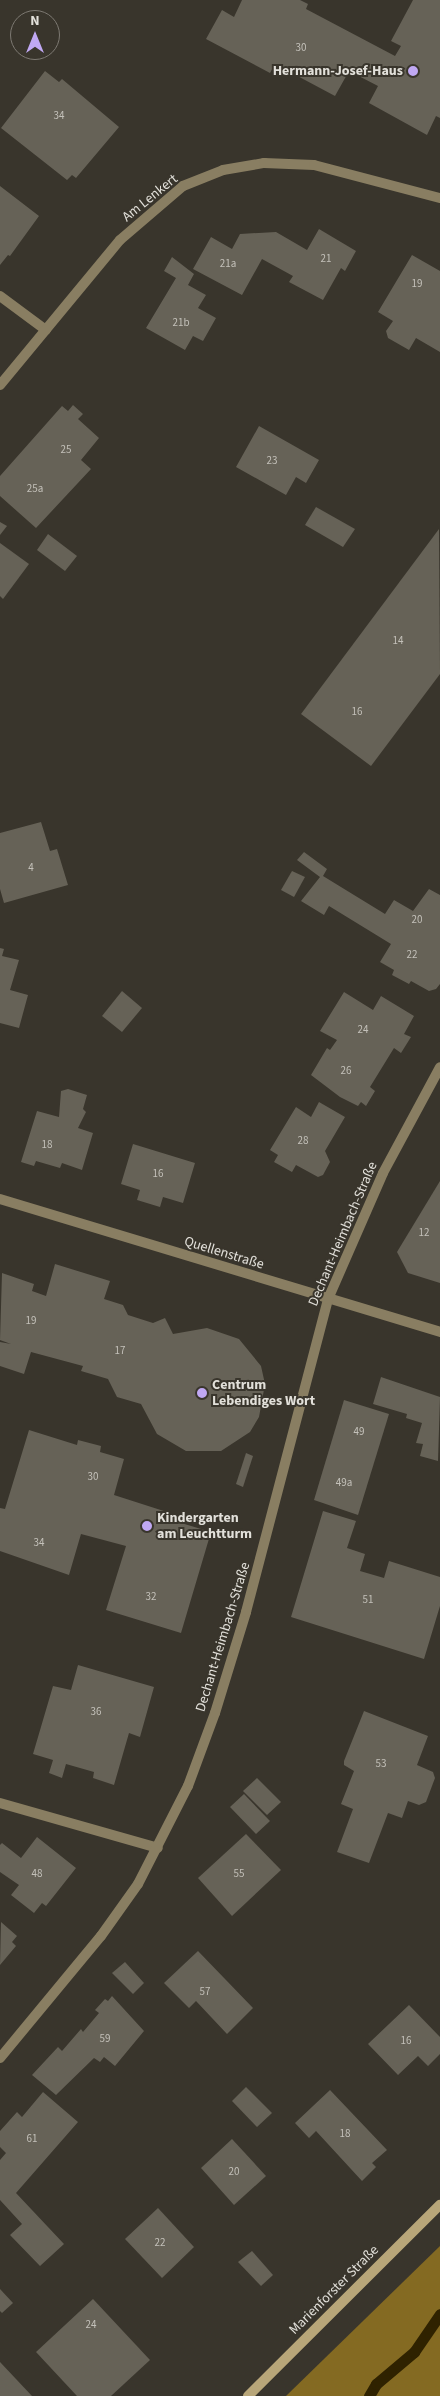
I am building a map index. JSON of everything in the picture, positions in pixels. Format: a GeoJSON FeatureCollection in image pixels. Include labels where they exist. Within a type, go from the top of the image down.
{"type":"FeatureCollection","features":[{"type":"Feature","properties":{"kind":"main road","name":"Marienforster Straße"},"geometry":{"type":"LineString","coordinates":[[248,2396],[440,2205]]}},
{"type":"Feature","properties":{"kind":"street","name":"Am Lenkert"},"geometry":{"type":"LineString","coordinates":[[0,385],[120,240],[183,186],[223,170],[264,163],[314,165],[440,198]]}},
{"type":"Feature","properties":{"kind":"street"},"geometry":{"type":"LineString","coordinates":[[0,296],[46,330]]}},
{"type":"Feature","properties":{"kind":"street","name":"Dechant-Heimbach-Straße"},"geometry":{"type":"LineString","coordinates":[[0,2058],[101,1936],[138,1884],[188,1786],[217,1706],[271,1522],[328,1299],[383,1173],[440,1067]]}},
{"type":"Feature","properties":{"kind":"street","name":"Quellenstraße"},"geometry":{"type":"LineString","coordinates":[[0,1199],[440,1332]]}},
{"type":"Feature","properties":{"kind":"street"},"geometry":{"type":"LineString","coordinates":[[0,1803],[158,1848]]}},
{"type":"Feature","properties":{"kind":"shaded area"},"geometry":{"type":"Polygon","coordinates":[[[440,2246],[440,2396],[286,2396],[440,2246]]]}},
{"type":"Feature","properties":{"kind":"building"},"geometry":{"type":"Polygon","coordinates":[[[242,0],[300,0],[308,4],[306,9],[395,56],[401,46],[391,41],[413,0],[440,0],[440,118],[436,116],[427,135],[369,103],[378,86],[349,71],[335,96],[275,64],[270,73],[206,39],[222,10],[234,17],[242,0]]]}},
{"type":"Feature","properties":{"kind":"building"},"geometry":{"type":"Polygon","coordinates":[[[45,71],[59,82],[62,79],[119,127],[76,178],[72,175],[67,180],[1,128],[45,71]]]}},
{"type":"Feature","properties":{"kind":"building"},"geometry":{"type":"Polygon","coordinates":[[[0,186],[39,216],[10,256],[8,255],[0,265],[0,186]]]}},
{"type":"Feature","properties":{"kind":"building"},"geometry":{"type":"Polygon","coordinates":[[[319,229],[356,251],[345,271],[341,268],[323,300],[289,282],[293,276],[262,259],[242,295],[193,269],[211,237],[232,249],[240,234],[276,232],[307,250],[319,229]]]}},
{"type":"Feature","properties":{"kind":"building"},"geometry":{"type":"Polygon","coordinates":[[[412,255],[440,271],[440,352],[416,338],[409,350],[388,338],[386,331],[393,321],[378,312],[412,255]]]}},
{"type":"Feature","properties":{"kind":"building"},"geometry":{"type":"Polygon","coordinates":[[[172,257],[194,274],[188,285],[206,295],[198,308],[216,318],[203,341],[193,336],[185,350],[146,328],[176,278],[164,271],[172,257]]]}},
{"type":"Feature","properties":{"kind":"building"},"geometry":{"type":"Polygon","coordinates":[[[73,405],[83,414],[78,419],[99,438],[81,460],[91,469],[36,528],[0,496],[0,476],[62,406],[68,411],[73,405]]]}},
{"type":"Feature","properties":{"kind":"building"},"geometry":{"type":"Polygon","coordinates":[[[259,426],[319,460],[306,483],[296,477],[286,495],[236,467],[259,426]]]}},
{"type":"Feature","properties":{"kind":"building"},"geometry":{"type":"Polygon","coordinates":[[[316,507],[355,529],[343,547],[305,525],[316,507]]]}},
{"type":"Feature","properties":{"kind":"building"},"geometry":{"type":"Polygon","coordinates":[[[0,522],[7,526],[0,535],[0,522]]]}},
{"type":"Feature","properties":{"kind":"building"},"geometry":{"type":"Polygon","coordinates":[[[439,529],[440,674],[371,766],[301,714],[439,529]]]}},
{"type":"Feature","properties":{"kind":"building"},"geometry":{"type":"Polygon","coordinates":[[[48,534],[77,556],[65,571],[37,550],[48,534]]]}},
{"type":"Feature","properties":{"kind":"building"},"geometry":{"type":"Polygon","coordinates":[[[0,543],[29,564],[3,599],[0,596],[0,543]]]}},
{"type":"Feature","properties":{"kind":"building"},"geometry":{"type":"Polygon","coordinates":[[[41,822],[50,851],[57,849],[68,885],[4,903],[0,889],[0,833],[41,822]]]}},
{"type":"Feature","properties":{"kind":"building"},"geometry":{"type":"Polygon","coordinates":[[[304,852],[327,869],[323,876],[385,914],[394,900],[413,911],[429,889],[440,895],[440,984],[436,989],[429,991],[411,981],[409,984],[392,975],[394,970],[380,962],[391,944],[329,906],[324,915],[301,901],[320,877],[297,860],[304,852]]]}},
{"type":"Feature","properties":{"kind":"building"},"geometry":{"type":"Polygon","coordinates":[[[292,871],[305,877],[294,897],[281,890],[292,871]]]}},
{"type":"Feature","properties":{"kind":"building"},"geometry":{"type":"Polygon","coordinates":[[[0,948],[4,949],[2,956],[19,960],[10,990],[28,995],[19,1028],[0,1023],[0,948]]]}},
{"type":"Feature","properties":{"kind":"building"},"geometry":{"type":"Polygon","coordinates":[[[122,991],[142,1008],[122,1032],[102,1016],[122,991]]]}},
{"type":"Feature","properties":{"kind":"building"},"geometry":{"type":"Polygon","coordinates":[[[344,992],[373,1010],[381,996],[414,1016],[404,1034],[411,1037],[401,1053],[394,1048],[370,1087],[375,1091],[366,1106],[361,1102],[358,1106],[340,1097],[311,1075],[327,1048],[330,1050],[337,1040],[320,1031],[344,992]]]}},
{"type":"Feature","properties":{"kind":"building"},"geometry":{"type":"Polygon","coordinates":[[[68,1089],[87,1095],[83,1109],[86,1112],[78,1128],[93,1133],[82,1170],[62,1163],[60,1168],[36,1161],[34,1166],[21,1162],[37,1111],[59,1117],[61,1091],[68,1089]]]}},
{"type":"Feature","properties":{"kind":"building"},"geometry":{"type":"Polygon","coordinates":[[[319,1102],[345,1117],[325,1151],[330,1162],[323,1175],[318,1177],[296,1165],[292,1172],[274,1162],[278,1155],[270,1150],[296,1107],[311,1117],[319,1102]]]}},
{"type":"Feature","properties":{"kind":"building"},"geometry":{"type":"Polygon","coordinates":[[[133,1144],[195,1163],[183,1203],[163,1197],[160,1207],[137,1200],[140,1190],[121,1184],[133,1144]]]}},
{"type":"Feature","properties":{"kind":"building"},"geometry":{"type":"Polygon","coordinates":[[[440,1181],[440,1283],[408,1273],[397,1252],[440,1181]]]}},
{"type":"Feature","properties":{"kind":"building"},"geometry":{"type":"Polygon","coordinates":[[[55,1264],[110,1281],[104,1299],[123,1305],[128,1315],[153,1323],[165,1318],[173,1334],[207,1328],[239,1339],[261,1366],[265,1384],[259,1417],[250,1432],[221,1451],[186,1451],[157,1434],[141,1404],[117,1397],[108,1379],[81,1371],[83,1366],[31,1352],[24,1374],[0,1366],[0,1342],[11,1344],[0,1340],[2,1273],[34,1284],[32,1291],[46,1296],[55,1264]]]}},
{"type":"Feature","properties":{"kind":"building"},"geometry":{"type":"Polygon","coordinates":[[[381,1377],[440,1397],[438,1461],[420,1456],[423,1444],[416,1443],[422,1423],[406,1418],[407,1414],[373,1404],[381,1377]]]}},
{"type":"Feature","properties":{"kind":"building"},"geometry":{"type":"Polygon","coordinates":[[[344,1400],[389,1414],[358,1515],[314,1500],[344,1400]]]}},
{"type":"Feature","properties":{"kind":"building"},"geometry":{"type":"Polygon","coordinates":[[[29,1430],[77,1445],[78,1440],[101,1446],[100,1452],[124,1459],[114,1495],[170,1513],[168,1519],[211,1532],[181,1633],[106,1610],[126,1546],[81,1534],[69,1575],[0,1551],[0,1508],[5,1509],[29,1430]]]}},
{"type":"Feature","properties":{"kind":"building"},"geometry":{"type":"Polygon","coordinates":[[[246,1453],[253,1456],[243,1487],[236,1484],[246,1453]]]}},
{"type":"Feature","properties":{"kind":"building"},"geometry":{"type":"Polygon","coordinates":[[[323,1511],[356,1521],[347,1548],[365,1554],[360,1571],[384,1578],[389,1561],[440,1577],[440,1606],[424,1659],[291,1617],[323,1511]]]}},
{"type":"Feature","properties":{"kind":"building"},"geometry":{"type":"Polygon","coordinates":[[[78,1665],[154,1687],[140,1737],[129,1733],[114,1785],[93,1778],[94,1772],[66,1764],[62,1778],[49,1773],[53,1760],[33,1754],[53,1686],[71,1690],[78,1665]]]}},
{"type":"Feature","properties":{"kind":"building"},"geometry":{"type":"Polygon","coordinates":[[[364,1711],[428,1736],[417,1765],[433,1772],[435,1778],[426,1802],[419,1805],[408,1801],[402,1818],[388,1813],[369,1863],[337,1852],[353,1809],[341,1804],[354,1771],[344,1765],[344,1761],[364,1711]]]}},
{"type":"Feature","properties":{"kind":"building"},"geometry":{"type":"Polygon","coordinates":[[[257,1778],[281,1802],[267,1815],[243,1791],[257,1778]]]}},
{"type":"Feature","properties":{"kind":"building"},"geometry":{"type":"Polygon","coordinates":[[[244,1794],[270,1821],[256,1834],[230,1807],[244,1794]]]}},
{"type":"Feature","properties":{"kind":"building"},"geometry":{"type":"Polygon","coordinates":[[[246,1834],[281,1870],[232,1916],[198,1878],[246,1834]]]}},
{"type":"Feature","properties":{"kind":"building"},"geometry":{"type":"Polygon","coordinates":[[[37,1837],[76,1868],[46,1906],[42,1903],[34,1913],[11,1895],[19,1885],[0,1872],[0,1845],[2,1843],[21,1858],[37,1837]]]}},
{"type":"Feature","properties":{"kind":"building"},"geometry":{"type":"Polygon","coordinates":[[[1,1922],[17,1936],[12,1942],[16,1946],[0,1965],[1,1922]]]}},
{"type":"Feature","properties":{"kind":"building"},"geometry":{"type":"Polygon","coordinates":[[[198,1951],[253,2008],[227,2034],[196,2001],[189,2008],[164,1983],[198,1951]]]}},
{"type":"Feature","properties":{"kind":"building"},"geometry":{"type":"Polygon","coordinates":[[[125,1962],[144,1983],[133,1994],[112,1973],[125,1962]]]}},
{"type":"Feature","properties":{"kind":"building"},"geometry":{"type":"Polygon","coordinates":[[[112,1996],[144,2031],[115,2066],[104,2057],[100,2062],[94,2058],[56,2095],[32,2075],[58,2047],[62,2051],[81,2029],[83,2032],[99,2013],[95,2010],[105,1999],[108,2001],[112,1996]]]}},
{"type":"Feature","properties":{"kind":"building"},"geometry":{"type":"Polygon","coordinates":[[[409,2005],[440,2037],[440,2054],[428,2066],[418,2056],[398,2075],[368,2044],[409,2005]]]}},
{"type":"Feature","properties":{"kind":"building"},"geometry":{"type":"Polygon","coordinates":[[[246,2087],[272,2113],[257,2127],[232,2101],[246,2087]]]}},
{"type":"Feature","properties":{"kind":"building"},"geometry":{"type":"Polygon","coordinates":[[[330,2090],[387,2150],[372,2163],[376,2167],[362,2181],[316,2131],[309,2138],[295,2123],[330,2090]]]}},
{"type":"Feature","properties":{"kind":"building"},"geometry":{"type":"Polygon","coordinates":[[[43,2092],[78,2122],[16,2193],[64,2244],[40,2266],[10,2235],[22,2224],[0,2200],[0,2160],[6,2153],[0,2147],[0,2131],[17,2112],[22,2117],[43,2092]]]}},
{"type":"Feature","properties":{"kind":"building"},"geometry":{"type":"Polygon","coordinates":[[[232,2139],[266,2176],[234,2205],[201,2168],[232,2139]]]}},
{"type":"Feature","properties":{"kind":"building"},"geometry":{"type":"Polygon","coordinates":[[[158,2208],[194,2247],[162,2278],[125,2239],[158,2208]]]}},
{"type":"Feature","properties":{"kind":"building"},"geometry":{"type":"Polygon","coordinates":[[[252,2251],[273,2275],[261,2286],[238,2262],[252,2251]]]}},
{"type":"Feature","properties":{"kind":"building"},"geometry":{"type":"Polygon","coordinates":[[[0,2289],[13,2303],[2,2313],[0,2311],[0,2289]]]}},
{"type":"Feature","properties":{"kind":"building"},"geometry":{"type":"Polygon","coordinates":[[[93,2299],[150,2360],[111,2396],[77,2396],[36,2352],[93,2299]]]}},
{"type":"Feature","properties":{"kind":"building"},"geometry":{"type":"Polygon","coordinates":[[[0,2362],[32,2396],[0,2396],[0,2362]]]}},
{"type":"Feature","properties":{"kind":"waterway"},"geometry":{"type":"LineString","coordinates":[[369,2396],[376,2384],[414,2352],[440,2314]]}},
{"type":"Feature","properties":{"kind":"place","name":"Hermann-Josef-Haus"},"geometry":{"type":"Point","coordinates":[413,71]}},
{"type":"Feature","properties":{"kind":"place","name":"Centrum Lebendiges Wort"},"geometry":{"type":"Point","coordinates":[202,1393]}},
{"type":"Feature","properties":{"kind":"place","name":"Kindergarten am Leuchtturm"},"geometry":{"type":"Point","coordinates":[147,1526]}}]}
